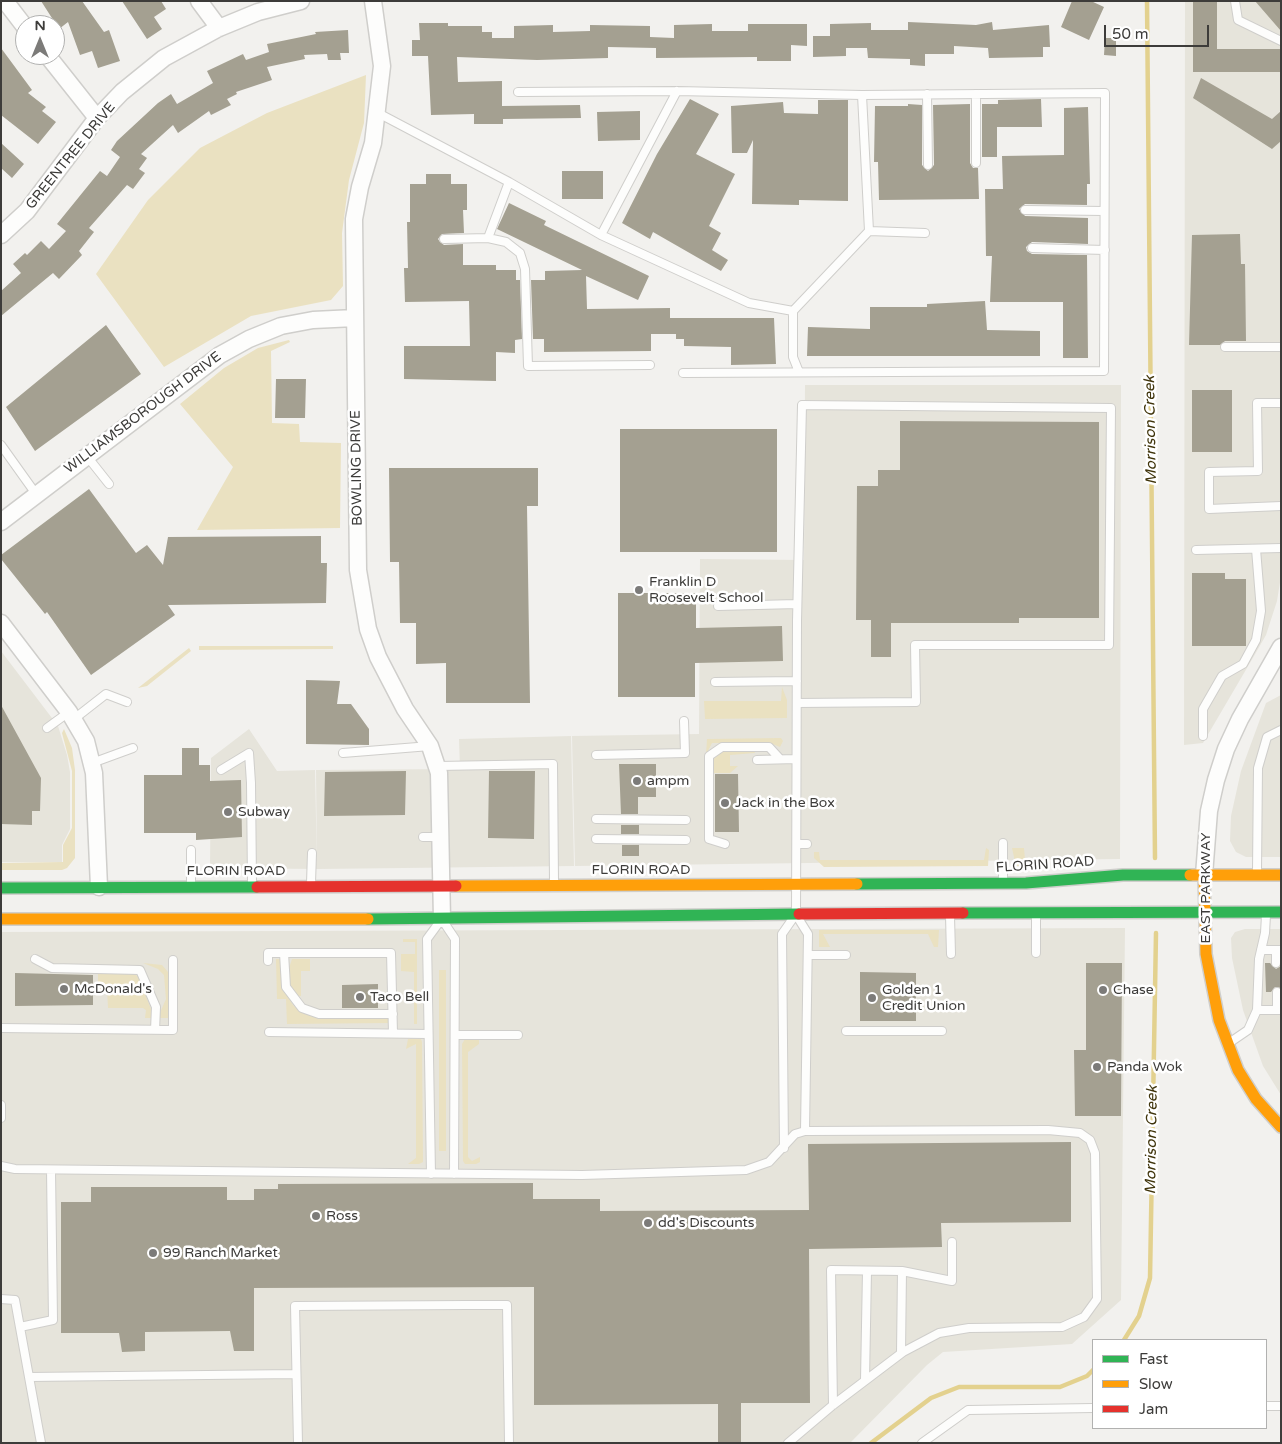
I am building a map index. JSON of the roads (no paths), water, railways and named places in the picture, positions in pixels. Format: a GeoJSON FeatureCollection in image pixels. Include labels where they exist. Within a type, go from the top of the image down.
{"type":"FeatureCollection","features":[{"type":"Feature","properties":{"kind":"main road","name":"FLORIN ROAD"},"geometry":{"type":"LineString","coordinates":[[1,888],[311,886],[340,882],[442,885],[1003,883],[1123,875],[1281,875]]}},
{"type":"Feature","properties":{"kind":"main road","name":"EAST PARKWAY"},"geometry":{"type":"LineString","coordinates":[[1204,875],[1206,954],[1219,1020],[1247,1085],[1267,1113],[1281,1127]]}},
{"type":"Feature","properties":{"kind":"main road"},"geometry":{"type":"LineString","coordinates":[[1,919],[442,919],[796,914],[1281,912]]}},
{"type":"Feature","properties":{"kind":"street"},"geometry":{"type":"LineString","coordinates":[[5,1],[16,15]]}},
{"type":"Feature","properties":{"kind":"street"},"geometry":{"type":"LineString","coordinates":[[199,1],[219,28]]}},
{"type":"Feature","properties":{"kind":"street","name":"GREENTREE DRIVE"},"geometry":{"type":"LineString","coordinates":[[1,235],[27,211],[97,118],[122,92],[164,58],[219,28],[258,12],[301,1]]}},
{"type":"Feature","properties":{"kind":"street","name":"BOWLING DRIVE"},"geometry":{"type":"LineString","coordinates":[[373,1],[382,66],[378,113],[354,219],[358,570],[362,600],[371,638],[390,684],[430,746],[438,766],[442,919]]}},
{"type":"Feature","properties":{"kind":"street"},"geometry":{"type":"LineString","coordinates":[[55,65],[97,118]]}},
{"type":"Feature","properties":{"kind":"street","name":"WILLIAMSBOROUGH DRIVE"},"geometry":{"type":"LineString","coordinates":[[1,522],[206,364],[249,339],[280,326],[297,322],[355,318]]}},
{"type":"Feature","properties":{"kind":"street"},"geometry":{"type":"LineString","coordinates":[[1,622],[71,716],[86,741],[96,790],[99,887]]}},
{"type":"Feature","properties":{"kind":"street","name":"EAST PARKWAY"},"geometry":{"type":"LineString","coordinates":[[1204,875],[1208,812],[1216,780],[1240,719],[1276,669],[1281,647]]}},
{"type":"Feature","properties":{"kind":"lane"},"geometry":{"type":"LineString","coordinates":[[1235,1],[1238,20],[1281,41]]}},
{"type":"Feature","properties":{"kind":"lane"},"geometry":{"type":"LineString","coordinates":[[518,92],[677,91],[862,95],[1105,93],[1104,371],[683,373]]}},
{"type":"Feature","properties":{"kind":"lane"},"geometry":{"type":"LineString","coordinates":[[601,234],[677,91]]}},
{"type":"Feature","properties":{"kind":"lane"},"geometry":{"type":"LineString","coordinates":[[927,94],[928,165]]}},
{"type":"Feature","properties":{"kind":"lane"},"geometry":{"type":"LineString","coordinates":[[976,94],[976,162]]}},
{"type":"Feature","properties":{"kind":"lane"},"geometry":{"type":"LineString","coordinates":[[799,372],[793,358],[793,311],[869,231],[862,95]]}},
{"type":"Feature","properties":{"kind":"lane"},"geometry":{"type":"LineString","coordinates":[[378,113],[510,182],[601,234],[749,303],[793,311]]}},
{"type":"Feature","properties":{"kind":"lane"},"geometry":{"type":"LineString","coordinates":[[488,238],[510,182]]}},
{"type":"Feature","properties":{"kind":"lane"},"geometry":{"type":"LineString","coordinates":[[1025,210],[1104,211]]}},
{"type":"Feature","properties":{"kind":"lane"},"geometry":{"type":"LineString","coordinates":[[869,231],[925,233]]}},
{"type":"Feature","properties":{"kind":"lane"},"geometry":{"type":"LineString","coordinates":[[444,239],[488,238],[506,242],[520,253],[525,269],[528,366],[650,365]]}},
{"type":"Feature","properties":{"kind":"lane"},"geometry":{"type":"LineString","coordinates":[[1032,248],[1105,250]]}},
{"type":"Feature","properties":{"kind":"lane"},"geometry":{"type":"LineString","coordinates":[[1225,347],[1281,347]]}},
{"type":"Feature","properties":{"kind":"lane"},"geometry":{"type":"LineString","coordinates":[[1281,403],[1257,403],[1258,471],[1209,472],[1209,481],[1210,509],[1281,506]]}},
{"type":"Feature","properties":{"kind":"lane"},"geometry":{"type":"LineString","coordinates":[[797,703],[916,702],[916,645],[1109,645],[1111,408],[802,405],[797,604],[796,914],[808,934],[805,1131]]}},
{"type":"Feature","properties":{"kind":"lane"},"geometry":{"type":"LineString","coordinates":[[1,445],[36,494]]}},
{"type":"Feature","properties":{"kind":"lane"},"geometry":{"type":"LineString","coordinates":[[86,456],[110,484]]}},
{"type":"Feature","properties":{"kind":"lane"},"geometry":{"type":"LineString","coordinates":[[1196,550],[1281,548]]}},
{"type":"Feature","properties":{"kind":"lane"},"geometry":{"type":"LineString","coordinates":[[1203,736],[1203,709],[1222,676],[1243,664],[1256,640],[1260,611],[1256,549]]}},
{"type":"Feature","properties":{"kind":"lane"},"geometry":{"type":"LineString","coordinates":[[718,606],[797,604]]}},
{"type":"Feature","properties":{"kind":"lane"},"geometry":{"type":"LineString","coordinates":[[715,682],[797,681]]}},
{"type":"Feature","properties":{"kind":"lane"},"geometry":{"type":"LineString","coordinates":[[47,728],[71,716],[106,694],[127,702]]}},
{"type":"Feature","properties":{"kind":"lane"},"geometry":{"type":"LineString","coordinates":[[596,755],[685,753],[684,722]]}},
{"type":"Feature","properties":{"kind":"lane"},"geometry":{"type":"LineString","coordinates":[[1257,875],[1258,768],[1267,737],[1281,730]]}},
{"type":"Feature","properties":{"kind":"lane"},"geometry":{"type":"LineString","coordinates":[[343,753],[430,746]]}},
{"type":"Feature","properties":{"kind":"lane"},"geometry":{"type":"LineString","coordinates":[[725,844],[709,839],[709,756],[722,748],[769,747],[780,759]]}},
{"type":"Feature","properties":{"kind":"lane"},"geometry":{"type":"LineString","coordinates":[[92,763],[133,748]]}},
{"type":"Feature","properties":{"kind":"lane"},"geometry":{"type":"LineString","coordinates":[[221,770],[249,753],[252,886]]}},
{"type":"Feature","properties":{"kind":"lane"},"geometry":{"type":"LineString","coordinates":[[757,760],[796,759]]}},
{"type":"Feature","properties":{"kind":"lane"},"geometry":{"type":"LineString","coordinates":[[438,766],[553,764],[554,885]]}},
{"type":"Feature","properties":{"kind":"lane"},"geometry":{"type":"LineString","coordinates":[[596,819],[686,820]]}},
{"type":"Feature","properties":{"kind":"lane"},"geometry":{"type":"LineString","coordinates":[[423,836],[441,836]]}},
{"type":"Feature","properties":{"kind":"lane"},"geometry":{"type":"LineString","coordinates":[[596,839],[686,840]]}},
{"type":"Feature","properties":{"kind":"lane"},"geometry":{"type":"LineString","coordinates":[[1003,843],[1003,883]]}},
{"type":"Feature","properties":{"kind":"lane"},"geometry":{"type":"LineString","coordinates":[[797,844],[807,844]]}},
{"type":"Feature","properties":{"kind":"lane"},"geometry":{"type":"LineString","coordinates":[[191,850],[191,886]]}},
{"type":"Feature","properties":{"kind":"lane"},"geometry":{"type":"LineString","coordinates":[[311,886],[312,853]]}},
{"type":"Feature","properties":{"kind":"lane"},"geometry":{"type":"LineString","coordinates":[[1228,1044],[1248,1030],[1257,1010],[1260,950],[1265,933],[1266,912]]}},
{"type":"Feature","properties":{"kind":"lane"},"geometry":{"type":"LineString","coordinates":[[784,1148],[782,934],[796,914]]}},
{"type":"Feature","properties":{"kind":"lane"},"geometry":{"type":"LineString","coordinates":[[950,914],[951,954]]}},
{"type":"Feature","properties":{"kind":"lane"},"geometry":{"type":"LineString","coordinates":[[1036,914],[1036,953]]}},
{"type":"Feature","properties":{"kind":"lane"},"geometry":{"type":"LineString","coordinates":[[431,1174],[427,939],[442,919],[454,939],[456,1036],[454,1174]]}},
{"type":"Feature","properties":{"kind":"lane"},"geometry":{"type":"LineString","coordinates":[[1260,950],[1278,950],[1276,962]]}},
{"type":"Feature","properties":{"kind":"lane"},"geometry":{"type":"LineString","coordinates":[[268,961],[268,953],[391,953],[393,1033]]}},
{"type":"Feature","properties":{"kind":"lane"},"geometry":{"type":"LineString","coordinates":[[284,953],[286,987],[302,1008],[320,1014],[393,1014]]}},
{"type":"Feature","properties":{"kind":"lane"},"geometry":{"type":"LineString","coordinates":[[808,955],[846,955]]}},
{"type":"Feature","properties":{"kind":"lane"},"geometry":{"type":"LineString","coordinates":[[35,959],[52,968],[140,970],[156,1007],[155,1030]]}},
{"type":"Feature","properties":{"kind":"lane"},"geometry":{"type":"LineString","coordinates":[[1,1028],[173,1030],[173,960]]}},
{"type":"Feature","properties":{"kind":"lane"},"geometry":{"type":"LineString","coordinates":[[1257,1010],[1279,1010],[1277,992]]}},
{"type":"Feature","properties":{"kind":"lane"},"geometry":{"type":"LineString","coordinates":[[846,1031],[942,1031]]}},
{"type":"Feature","properties":{"kind":"lane"},"geometry":{"type":"LineString","coordinates":[[269,1032],[428,1034]]}},
{"type":"Feature","properties":{"kind":"lane"},"geometry":{"type":"LineString","coordinates":[[456,1036],[518,1035]]}},
{"type":"Feature","properties":{"kind":"lane"},"geometry":{"type":"LineString","coordinates":[[1,1105],[1,1118]]}},
{"type":"Feature","properties":{"kind":"lane"},"geometry":{"type":"LineString","coordinates":[[1,1166],[15,1169],[51,1170],[582,1175],[746,1170],[768,1162],[784,1148],[795,1134],[805,1131],[1048,1130],[1080,1133],[1090,1140],[1095,1153],[1097,1299],[1084,1317],[1062,1328],[969,1328],[939,1333],[901,1353],[833,1405],[788,1443]]}},
{"type":"Feature","properties":{"kind":"lane"},"geometry":{"type":"LineString","coordinates":[[20,1327],[53,1320],[51,1170]]}},
{"type":"Feature","properties":{"kind":"lane"},"geometry":{"type":"LineString","coordinates":[[833,1405],[831,1270],[902,1271],[952,1281],[952,1242]]}},
{"type":"Feature","properties":{"kind":"lane"},"geometry":{"type":"LineString","coordinates":[[865,1380],[867,1271]]}},
{"type":"Feature","properties":{"kind":"lane"},"geometry":{"type":"LineString","coordinates":[[901,1353],[902,1271]]}},
{"type":"Feature","properties":{"kind":"lane"},"geometry":{"type":"LineString","coordinates":[[1,1299],[15,1300],[41,1443]]}},
{"type":"Feature","properties":{"kind":"lane"},"geometry":{"type":"LineString","coordinates":[[298,1443],[295,1306],[506,1305],[509,1443]]}},
{"type":"Feature","properties":{"kind":"lane"},"geometry":{"type":"LineString","coordinates":[[29,1377],[296,1374]]}},
{"type":"Feature","properties":{"kind":"lane"},"geometry":{"type":"LineString","coordinates":[[1267,1406],[1281,1406]]}},
{"type":"Feature","properties":{"kind":"lane"},"geometry":{"type":"LineString","coordinates":[[922,1443],[968,1410],[1092,1408]]}},
{"type":"Feature","properties":{"kind":"waterway","name":"Morrison Creek"},"geometry":{"type":"LineString","coordinates":[[1147,1],[1155,858]]}},
{"type":"Feature","properties":{"kind":"waterway","name":"Morrison Creek"},"geometry":{"type":"LineString","coordinates":[[1125,1339],[1139,1316],[1150,1278],[1156,933]]}},
{"type":"Feature","properties":{"kind":"waterway","name":"Morrison Creek"},"geometry":{"type":"LineString","coordinates":[[871,1443],[931,1398],[959,1387],[1060,1387],[1087,1376],[1092,1371]]}},
{"type":"Feature","properties":{"kind":"place","name":"Franklin D Roosevelt School"},"geometry":{"type":"Point","coordinates":[639,590]}},
{"type":"Feature","properties":{"kind":"place","name":"ampm"},"geometry":{"type":"Point","coordinates":[637,781]}},
{"type":"Feature","properties":{"kind":"place","name":"Jack in the Box"},"geometry":{"type":"Point","coordinates":[725,803]}},
{"type":"Feature","properties":{"kind":"place","name":"Subway"},"geometry":{"type":"Point","coordinates":[228,812]}},
{"type":"Feature","properties":{"kind":"place","name":"McDonald's"},"geometry":{"type":"Point","coordinates":[64,989]}},
{"type":"Feature","properties":{"kind":"place","name":"Chase"},"geometry":{"type":"Point","coordinates":[1103,990]}},
{"type":"Feature","properties":{"kind":"place","name":"Taco Bell"},"geometry":{"type":"Point","coordinates":[360,997]}},
{"type":"Feature","properties":{"kind":"place","name":"Golden 1 Credit Union"},"geometry":{"type":"Point","coordinates":[872,998]}},
{"type":"Feature","properties":{"kind":"place","name":"Panda Wok"},"geometry":{"type":"Point","coordinates":[1097,1067]}},
{"type":"Feature","properties":{"kind":"place","name":"Ross"},"geometry":{"type":"Point","coordinates":[316,1216]}},
{"type":"Feature","properties":{"kind":"place","name":"dd's Discounts"},"geometry":{"type":"Point","coordinates":[648,1223]}},
{"type":"Feature","properties":{"kind":"place","name":"99 Ranch Market"},"geometry":{"type":"Point","coordinates":[153,1253]}}]}
